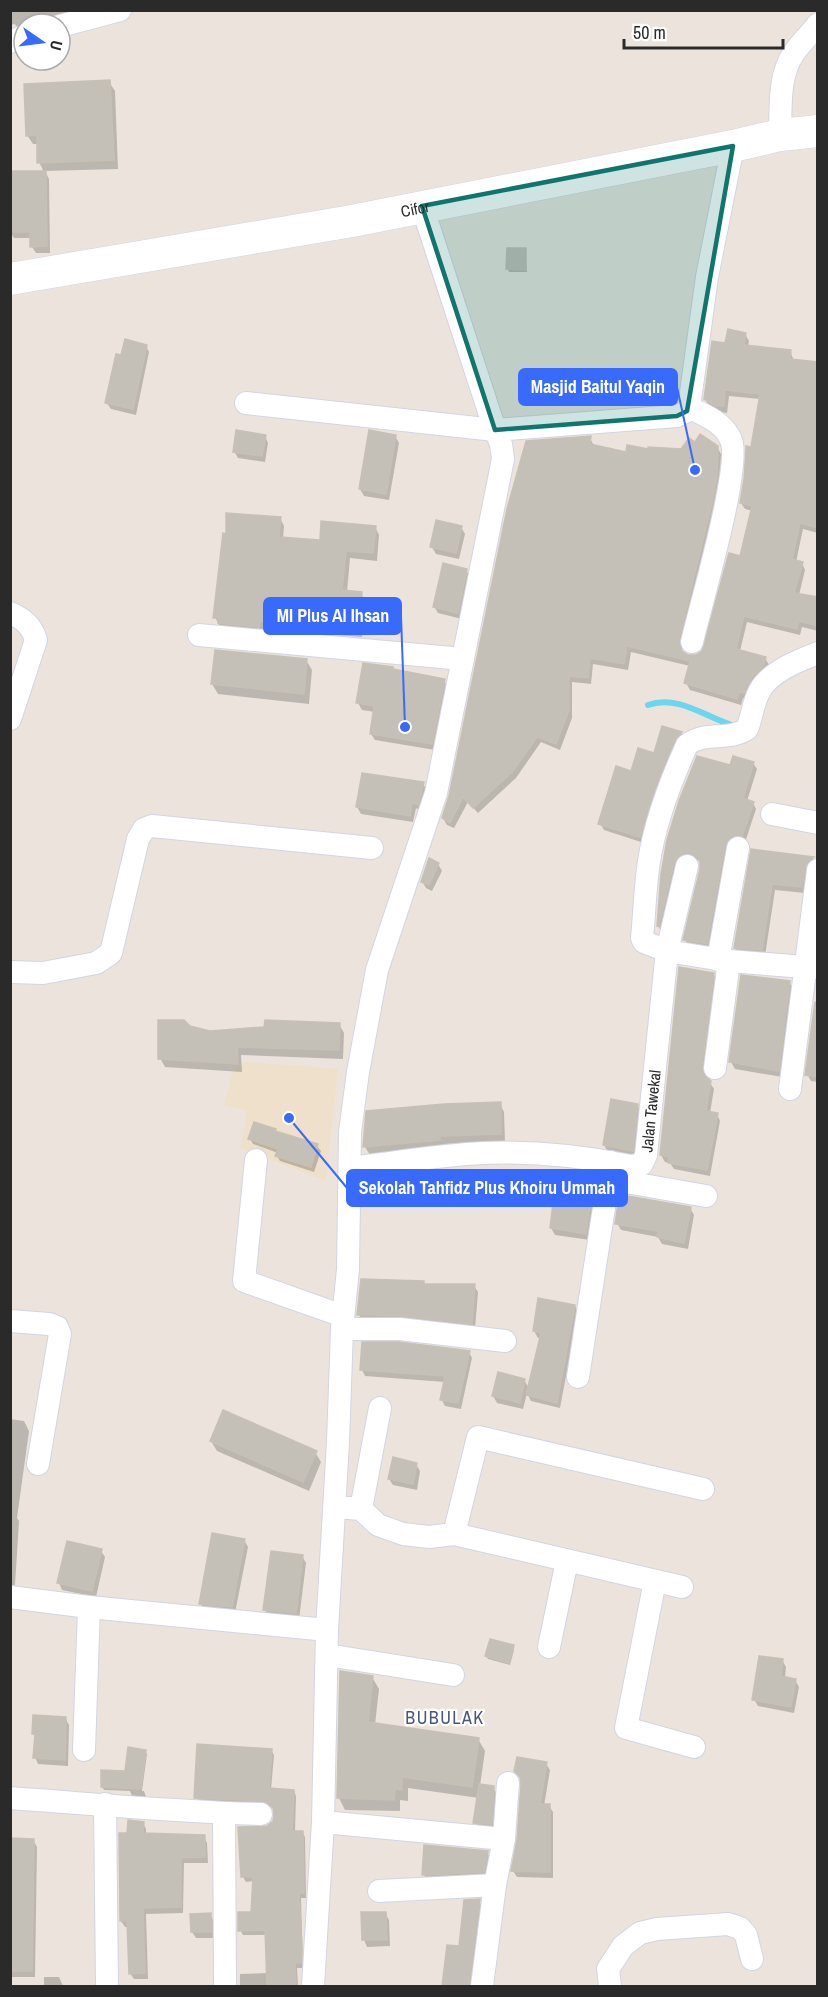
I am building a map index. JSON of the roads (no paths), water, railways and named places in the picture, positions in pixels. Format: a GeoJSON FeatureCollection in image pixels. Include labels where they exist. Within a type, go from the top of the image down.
{"type":"FeatureCollection","features":[{"type":"Feature","properties":{"kind":"street"},"geometry":{"type":"LineString","coordinates":[[72,23],[120,10]]}},
{"type":"Feature","properties":{"kind":"street"},"geometry":{"type":"LineString","coordinates":[[780,135],[782,88],[786,71],[794,53],[809,38],[818,24]]}},
{"type":"Feature","properties":{"kind":"street","name":"Cifor"},"geometry":{"type":"LineString","coordinates":[[10,279],[352,221],[780,135],[818,131]]}},
{"type":"Feature","properties":{"kind":"street"},"geometry":{"type":"LineString","coordinates":[[246,403],[495,430],[677,416],[687,411],[707,277],[733,146]]}},
{"type":"Feature","properties":{"kind":"street"},"geometry":{"type":"LineString","coordinates":[[313,1986],[322,1822],[327,1630],[342,1322],[348,1269],[350,1132],[358,1072],[377,970],[436,793],[503,459],[501,444],[422,206]]}},
{"type":"Feature","properties":{"kind":"street"},"geometry":{"type":"LineString","coordinates":[[689,407],[717,422],[725,431],[732,441],[733,457],[719,534],[692,642]]}},
{"type":"Feature","properties":{"kind":"street"},"geometry":{"type":"LineString","coordinates":[[10,613],[20,617],[32,628],[36,640],[10,719]]}},
{"type":"Feature","properties":{"kind":"street"},"geometry":{"type":"LineString","coordinates":[[199,635],[462,659]]}},
{"type":"Feature","properties":{"kind":"street"},"geometry":{"type":"LineString","coordinates":[[812,968],[723,960],[667,951],[644,942],[642,938],[651,851],[657,825],[687,745],[705,736],[729,737],[747,729],[756,698],[764,684],[774,675],[818,653]]}},
{"type":"Feature","properties":{"kind":"street"},"geometry":{"type":"LineString","coordinates":[[772,814],[818,823]]}},
{"type":"Feature","properties":{"kind":"street"},"geometry":{"type":"LineString","coordinates":[[10,972],[43,973],[96,963],[111,953],[138,839],[144,830],[152,826],[372,848]]}},
{"type":"Feature","properties":{"kind":"street"},"geometry":{"type":"LineString","coordinates":[[715,1068],[723,960],[738,848]]}},
{"type":"Feature","properties":{"kind":"street"},"geometry":{"type":"LineString","coordinates":[[667,951],[687,866]]}},
{"type":"Feature","properties":{"kind":"street"},"geometry":{"type":"LineString","coordinates":[[790,1089],[812,968],[818,870]]}},
{"type":"Feature","properties":{"kind":"street","name":"Jalan Tawekal"},"geometry":{"type":"LineString","coordinates":[[350,1168],[482,1153],[557,1154],[610,1170],[644,1162],[667,951]]}},
{"type":"Feature","properties":{"kind":"street"},"geometry":{"type":"LineString","coordinates":[[256,1160],[244,1281],[342,1322],[505,1341]]}},
{"type":"Feature","properties":{"kind":"street"},"geometry":{"type":"LineString","coordinates":[[578,1377],[610,1170],[706,1196]]}},
{"type":"Feature","properties":{"kind":"street"},"geometry":{"type":"LineString","coordinates":[[10,1322],[49,1324],[57,1327],[60,1334],[38,1464]]}},
{"type":"Feature","properties":{"kind":"street"},"geometry":{"type":"LineString","coordinates":[[360,1509],[380,1408]]}},
{"type":"Feature","properties":{"kind":"street"},"geometry":{"type":"LineString","coordinates":[[454,1534],[478,1437],[703,1489]]}},
{"type":"Feature","properties":{"kind":"street"},"geometry":{"type":"LineString","coordinates":[[334,1507],[360,1509],[378,1525],[403,1534],[429,1537],[454,1534],[682,1587]]}},
{"type":"Feature","properties":{"kind":"street"},"geometry":{"type":"LineString","coordinates":[[549,1647],[567,1561]]}},
{"type":"Feature","properties":{"kind":"street"},"geometry":{"type":"LineString","coordinates":[[655,1581],[626,1728],[694,1747]]}},
{"type":"Feature","properties":{"kind":"street"},"geometry":{"type":"LineString","coordinates":[[10,1597],[327,1630]]}},
{"type":"Feature","properties":{"kind":"street"},"geometry":{"type":"LineString","coordinates":[[84,1750],[89,1607]]}},
{"type":"Feature","properties":{"kind":"street"},"geometry":{"type":"LineString","coordinates":[[327,1655],[453,1675]]}},
{"type":"Feature","properties":{"kind":"street"},"geometry":{"type":"LineString","coordinates":[[482,1986],[495,1885],[504,1839],[508,1783]]}},
{"type":"Feature","properties":{"kind":"street"},"geometry":{"type":"LineString","coordinates":[[10,1798],[261,1814]]}},
{"type":"Feature","properties":{"kind":"street"},"geometry":{"type":"LineString","coordinates":[[105,1804],[107,1986]]}},
{"type":"Feature","properties":{"kind":"street"},"geometry":{"type":"LineString","coordinates":[[224,1813],[225,1986]]}},
{"type":"Feature","properties":{"kind":"street"},"geometry":{"type":"LineString","coordinates":[[322,1822],[504,1839]]}},
{"type":"Feature","properties":{"kind":"street"},"geometry":{"type":"LineString","coordinates":[[379,1891],[495,1885]]}},
{"type":"Feature","properties":{"kind":"street"},"geometry":{"type":"LineString","coordinates":[[610,1986],[608,1969],[623,1946],[640,1933],[657,1929],[728,1924],[740,1928],[746,1935],[752,1959]]}},
{"type":"Feature","properties":{"kind":"waterway"},"geometry":{"type":"LineString","coordinates":[[648,705],[659,702],[681,705],[735,726]]}},
{"type":"Feature","properties":{"kind":"place","name":"Masjid Baitul Yaqin"},"geometry":{"type":"Point","coordinates":[695,470]}},
{"type":"Feature","properties":{"kind":"place","name":"MI Plus Al Ihsan"},"geometry":{"type":"Point","coordinates":[405,727]}},
{"type":"Feature","properties":{"kind":"place","name":"Sekolah Tahfidz Plus Khoiru Ummah"},"geometry":{"type":"Point","coordinates":[289,1118]}},
{"type":"Feature","properties":{"kind":"district","name":"BUBULAK"},"geometry":{"type":"Point","coordinates":[445,1718]}}]}
